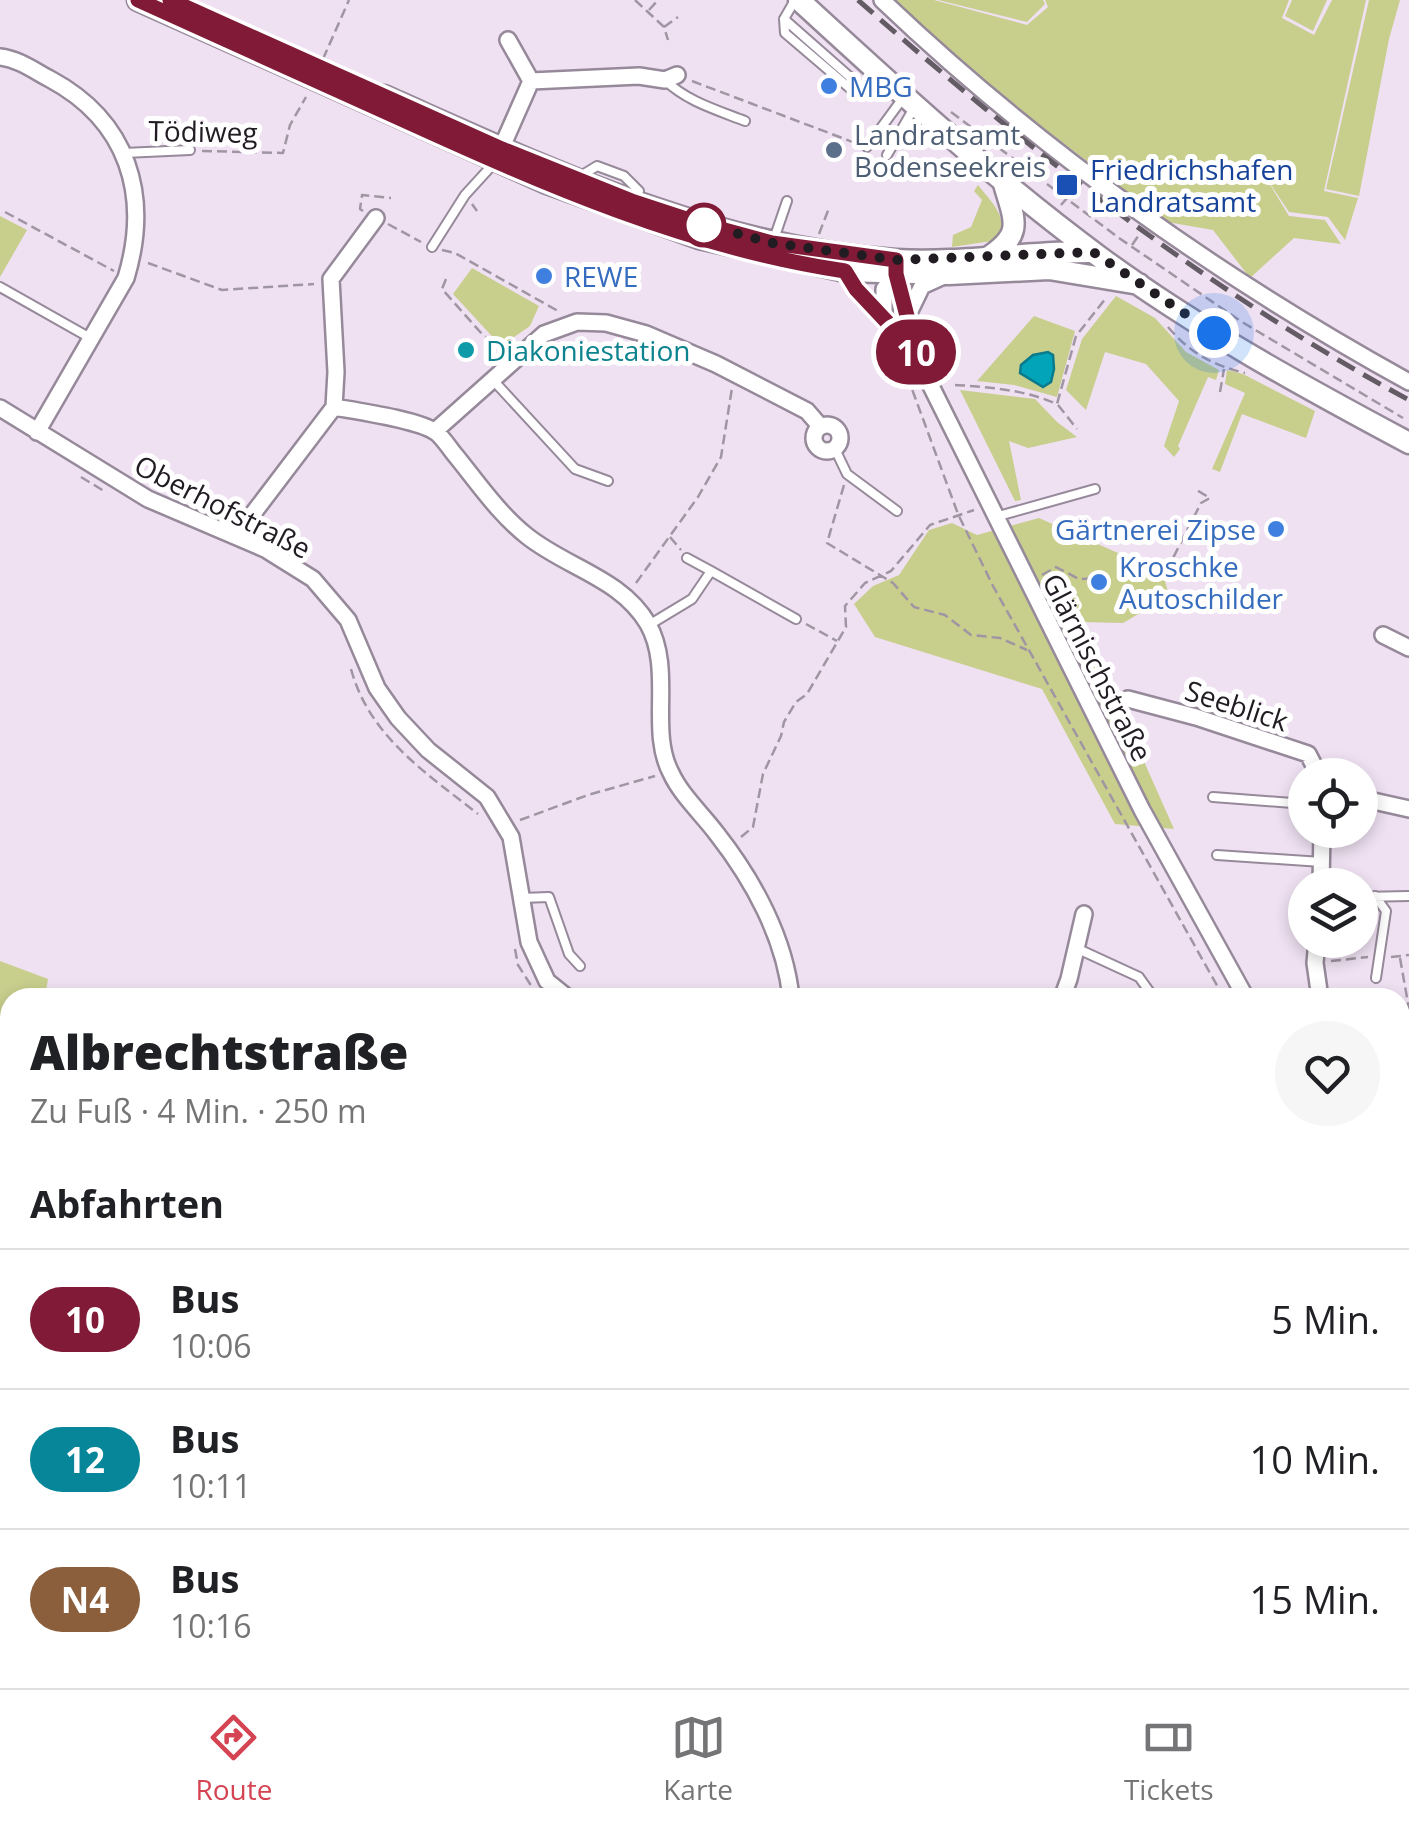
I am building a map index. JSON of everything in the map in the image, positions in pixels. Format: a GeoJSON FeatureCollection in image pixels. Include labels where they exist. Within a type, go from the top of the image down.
{"type":"FeatureCollection","features":[{"type":"Feature","properties":{"kind":"main road"},"geometry":{"type":"LineString","coordinates":[[138,0],[499,155],[695,222],[772,243],[896,267],[949,274],[1050,269],[1139,284]]}},
{"type":"Feature","properties":{"kind":"main road"},"geometry":{"type":"LineString","coordinates":[[170,0],[596,202],[752,253],[845,271],[1059,251],[1093,252]]}},
{"type":"Feature","properties":{"kind":"main road"},"geometry":{"type":"LineString","coordinates":[[797,0],[1004,184],[1093,252],[1300,385],[1409,443]]}},
{"type":"Feature","properties":{"kind":"main road"},"geometry":{"type":"LineString","coordinates":[[986,258],[1008,244],[1014,229],[1004,184]]}},
{"type":"Feature","properties":{"kind":"street"},"geometry":{"type":"LineString","coordinates":[[882,0],[996,100],[1099,180],[1289,313],[1409,382]]}},
{"type":"Feature","properties":{"kind":"street"},"geometry":{"type":"LineString","coordinates":[[508,40],[531,81]]}},
{"type":"Feature","properties":{"kind":"street"},"geometry":{"type":"LineString","coordinates":[[0,57],[12,58],[60,84],[98,116],[124,153],[134,182],[137,215],[126,278],[37,432]]}},
{"type":"Feature","properties":{"kind":"street"},"geometry":{"type":"LineString","coordinates":[[531,81],[671,78]]}},
{"type":"Feature","properties":{"kind":"street"},"geometry":{"type":"LineString","coordinates":[[499,155],[531,81]]}},
{"type":"Feature","properties":{"kind":"street"},"geometry":{"type":"LineString","coordinates":[[236,536],[334,407],[331,279],[376,218]]}},
{"type":"Feature","properties":{"kind":"street"},"geometry":{"type":"LineString","coordinates":[[884,315],[884,289],[896,267]]}},
{"type":"Feature","properties":{"kind":"street","name":"Glärnischstraße"},"geometry":{"type":"LineString","coordinates":[[896,267],[908,353]]}},
{"type":"Feature","properties":{"kind":"street","name":"Glärnischstraße"},"geometry":{"type":"LineString","coordinates":[[845,271],[856,289],[884,315],[908,353],[993,511],[1142,810],[1240,988]]}},
{"type":"Feature","properties":{"kind":"street"},"geometry":{"type":"LineString","coordinates":[[906,319],[922,286],[949,274]]}},
{"type":"Feature","properties":{"kind":"street"},"geometry":{"type":"LineString","coordinates":[[435,431],[544,334],[577,322],[606,323],[646,334],[735,373],[806,411],[820,426],[814,434],[817,446],[825,451],[835,449]]}},
{"type":"Feature","properties":{"kind":"street"},"geometry":{"type":"LineString","coordinates":[[334,407],[435,431],[526,536],[628,597],[648,626],[656,647],[663,738],[670,772],[728,848],[773,928],[790,988]]}},
{"type":"Feature","properties":{"kind":"street","name":"Oberhofstraße"},"geometry":{"type":"LineString","coordinates":[[0,408],[148,499],[265,548],[313,580],[348,620],[377,688],[398,718],[428,750],[487,797],[512,837],[528,942],[539,968],[556,988]]}},
{"type":"Feature","properties":{"kind":"street"},"geometry":{"type":"LineString","coordinates":[[1383,635],[1409,648]]}},
{"type":"Feature","properties":{"kind":"street","name":"Seeblick"},"geometry":{"type":"LineString","coordinates":[[1128,699],[1196,717],[1308,754],[1310,758]]}},
{"type":"Feature","properties":{"kind":"street"},"geometry":{"type":"LineString","coordinates":[[1378,802],[1409,809]]}},
{"type":"Feature","properties":{"kind":"street"},"geometry":{"type":"LineString","coordinates":[[1322,848],[1322,868]]}},
{"type":"Feature","properties":{"kind":"street"},"geometry":{"type":"LineString","coordinates":[[1065,988],[1084,914]]}},
{"type":"Feature","properties":{"kind":"street"},"geometry":{"type":"LineString","coordinates":[[1315,958],[1319,988]]}},
{"type":"Feature","properties":{"kind":"lane"},"geometry":{"type":"LineString","coordinates":[[797,0],[784,19],[867,92],[878,90],[888,81]]}},
{"type":"Feature","properties":{"kind":"lane"},"geometry":{"type":"LineString","coordinates":[[671,78],[674,90],[745,121]]}},
{"type":"Feature","properties":{"kind":"lane"},"geometry":{"type":"LineString","coordinates":[[866,147],[910,102]]}},
{"type":"Feature","properties":{"kind":"lane"},"geometry":{"type":"LineString","coordinates":[[888,155],[910,102]]}},
{"type":"Feature","properties":{"kind":"lane","name":"Tödiweg"},"geometry":{"type":"LineString","coordinates":[[124,153],[190,150]]}},
{"type":"Feature","properties":{"kind":"lane"},"geometry":{"type":"LineString","coordinates":[[432,248],[464,195],[499,155]]}},
{"type":"Feature","properties":{"kind":"lane"},"geometry":{"type":"LineString","coordinates":[[752,253],[772,243],[787,201]]}},
{"type":"Feature","properties":{"kind":"lane"},"geometry":{"type":"LineString","coordinates":[[596,202],[634,202]]}},
{"type":"Feature","properties":{"kind":"lane"},"geometry":{"type":"LineString","coordinates":[[0,287],[92,340]]}},
{"type":"Feature","properties":{"kind":"lane"},"geometry":{"type":"LineString","coordinates":[[492,379],[575,469],[608,482]]}},
{"type":"Feature","properties":{"kind":"lane"},"geometry":{"type":"LineString","coordinates":[[835,449],[847,474],[897,511]]}},
{"type":"Feature","properties":{"kind":"lane"},"geometry":{"type":"LineString","coordinates":[[993,511],[1095,489]]}},
{"type":"Feature","properties":{"kind":"lane"},"geometry":{"type":"LineString","coordinates":[[687,558],[796,619]]}},
{"type":"Feature","properties":{"kind":"lane"},"geometry":{"type":"LineString","coordinates":[[648,626],[692,599],[710,571]]}},
{"type":"Feature","properties":{"kind":"lane"},"geometry":{"type":"LineString","coordinates":[[1213,796],[1288,803]]}},
{"type":"Feature","properties":{"kind":"lane"},"geometry":{"type":"LineString","coordinates":[[1217,855],[1322,862]]}},
{"type":"Feature","properties":{"kind":"lane"},"geometry":{"type":"LineString","coordinates":[[1378,896],[1409,896]]}},
{"type":"Feature","properties":{"kind":"lane"},"geometry":{"type":"LineString","coordinates":[[520,898],[549,897],[569,954],[580,966]]}},
{"type":"Feature","properties":{"kind":"lane"},"geometry":{"type":"LineString","coordinates":[[1376,978],[1386,911],[1378,901]]}},
{"type":"Feature","properties":{"kind":"lane"},"geometry":{"type":"LineString","coordinates":[[1076,948],[1139,977],[1147,988]]}},
{"type":"Feature","properties":{"kind":"path"},"geometry":{"type":"LineString","coordinates":[[323,59],[349,0]]}},
{"type":"Feature","properties":{"kind":"path"},"geometry":{"type":"LineString","coordinates":[[635,0],[664,27],[668,40]]}},
{"type":"Feature","properties":{"kind":"path"},"geometry":{"type":"LineString","coordinates":[[647,12],[658,0]]}},
{"type":"Feature","properties":{"kind":"path"},"geometry":{"type":"LineString","coordinates":[[664,27],[678,16]]}},
{"type":"Feature","properties":{"kind":"path"},"geometry":{"type":"LineString","coordinates":[[671,78],[866,147]]}},
{"type":"Feature","properties":{"kind":"path","name":"Tödiweg"},"geometry":{"type":"LineString","coordinates":[[190,150],[283,153],[290,125],[304,100]]}},
{"type":"Feature","properties":{"kind":"path"},"geometry":{"type":"LineString","coordinates":[[947,108],[1066,199],[1242,322],[1409,422]]}},
{"type":"Feature","properties":{"kind":"path"},"geometry":{"type":"LineString","coordinates":[[1062,204],[1076,188]]}},
{"type":"Feature","properties":{"kind":"path"},"geometry":{"type":"LineString","coordinates":[[362,195],[391,198]]}},
{"type":"Feature","properties":{"kind":"path"},"geometry":{"type":"LineString","coordinates":[[820,230],[829,208]]}},
{"type":"Feature","properties":{"kind":"path"},"geometry":{"type":"LineString","coordinates":[[6,212],[126,278]]}},
{"type":"Feature","properties":{"kind":"path"},"geometry":{"type":"LineString","coordinates":[[376,218],[432,248],[455,252],[577,322]]}},
{"type":"Feature","properties":{"kind":"path"},"geometry":{"type":"LineString","coordinates":[[1132,246],[1139,235]]}},
{"type":"Feature","properties":{"kind":"path"},"geometry":{"type":"LineString","coordinates":[[132,256],[222,290],[310,285],[331,279]]}},
{"type":"Feature","properties":{"kind":"path"},"geometry":{"type":"LineString","coordinates":[[446,279],[442,289],[482,334],[514,360]]}},
{"type":"Feature","properties":{"kind":"path"},"geometry":{"type":"LineString","coordinates":[[1057,404],[1076,336],[1091,311],[1113,290]]}},
{"type":"Feature","properties":{"kind":"path"},"geometry":{"type":"LineString","coordinates":[[908,353],[958,514],[1218,988]]}},
{"type":"Feature","properties":{"kind":"path"},"geometry":{"type":"LineString","coordinates":[[1220,392],[1224,368]]}},
{"type":"Feature","properties":{"kind":"path"},"geometry":{"type":"LineString","coordinates":[[628,597],[721,458],[735,373]]}},
{"type":"Feature","properties":{"kind":"path"},"geometry":{"type":"LineString","coordinates":[[955,386],[1038,396],[1057,404],[1077,429]]}},
{"type":"Feature","properties":{"kind":"path"},"geometry":{"type":"LineString","coordinates":[[847,474],[828,543],[893,583],[914,607],[945,615],[971,634],[1000,638],[1030,651]]}},
{"type":"Feature","properties":{"kind":"path"},"geometry":{"type":"LineString","coordinates":[[79,476],[108,494]]}},
{"type":"Feature","properties":{"kind":"path"},"geometry":{"type":"LineString","coordinates":[[1162,562],[1172,560],[1201,503],[1210,498],[1195,489]]}},
{"type":"Feature","properties":{"kind":"path"},"geometry":{"type":"LineString","coordinates":[[728,848],[753,828],[763,774],[784,722],[846,628],[846,606],[865,582],[882,577],[930,525],[958,514],[993,511]]}},
{"type":"Feature","properties":{"kind":"path"},"geometry":{"type":"LineString","coordinates":[[668,536],[687,558]]}},
{"type":"Feature","properties":{"kind":"path"},"geometry":{"type":"LineString","coordinates":[[1028,582],[1056,567],[1080,578],[1106,578]]}},
{"type":"Feature","properties":{"kind":"path"},"geometry":{"type":"LineString","coordinates":[[796,619],[837,641]]}},
{"type":"Feature","properties":{"kind":"path"},"geometry":{"type":"LineString","coordinates":[[350,666],[371,718],[384,735],[483,818]]}},
{"type":"Feature","properties":{"kind":"path"},"geometry":{"type":"LineString","coordinates":[[504,826],[588,795],[670,772]]}},
{"type":"Feature","properties":{"kind":"path"},"geometry":{"type":"LineString","coordinates":[[514,945],[518,966],[532,988]]}},
{"type":"Feature","properties":{"kind":"path"},"geometry":{"type":"LineString","coordinates":[[1400,958],[1405,988]]}},
{"type":"Feature","properties":{"kind":"path"},"geometry":{"type":"LineString","coordinates":[[1326,962],[1339,961]]}},
{"type":"Feature","properties":{"kind":"green space"},"geometry":{"type":"Polygon","coordinates":[[[875,0],[934,0],[1027,25],[1048,7],[1045,0],[1289,0],[1282,18],[1314,35],[1332,0],[1366,0],[1324,191],[1358,198],[1345,240],[1328,217],[1289,212],[1263,173],[1289,216],[1325,220],[1341,244],[1294,238],[1250,278],[1213,230],[1167,222],[875,0]]]}},
{"type":"Feature","properties":{"kind":"green space"},"geometry":{"type":"Polygon","coordinates":[[[938,0],[1043,0],[1045,4],[1027,22],[938,0]]]}},
{"type":"Feature","properties":{"kind":"green space"},"geometry":{"type":"Polygon","coordinates":[[[1292,0],[1327,0],[1313,31],[1285,16],[1292,0]]]}},
{"type":"Feature","properties":{"kind":"green space"},"geometry":{"type":"Polygon","coordinates":[[[1369,0],[1400,0],[1359,196],[1326,189],[1369,0]]]}},
{"type":"Feature","properties":{"kind":"green space"},"geometry":{"type":"Polygon","coordinates":[[[978,185],[999,213],[1001,227],[992,241],[952,247],[953,235],[971,227],[982,200],[974,191],[978,185]]]}},
{"type":"Feature","properties":{"kind":"green space"},"geometry":{"type":"Polygon","coordinates":[[[0,216],[27,230],[0,277],[0,216]]]}},
{"type":"Feature","properties":{"kind":"green space"},"geometry":{"type":"Polygon","coordinates":[[[472,268],[539,306],[530,326],[501,346],[453,294],[472,268]]]}},
{"type":"Feature","properties":{"kind":"green space"},"geometry":{"type":"Polygon","coordinates":[[[1116,296],[1155,318],[1186,352],[1219,370],[1216,380],[1208,377],[1174,457],[1164,446],[1179,401],[1146,364],[1105,352],[1086,410],[1066,390],[1082,339],[1116,296]]]}},
{"type":"Feature","properties":{"kind":"green space"},"geometry":{"type":"Polygon","coordinates":[[[1034,316],[1075,331],[1057,397],[1014,385],[977,381],[1034,316]]]}},
{"type":"Feature","properties":{"kind":"green space"},"geometry":{"type":"Polygon","coordinates":[[[1227,370],[1243,374],[1315,411],[1306,438],[1242,414],[1220,472],[1212,469],[1245,393],[1225,384],[1227,370]]]}},
{"type":"Feature","properties":{"kind":"green space"},"geometry":{"type":"Polygon","coordinates":[[[960,390],[1035,399],[1077,437],[1028,448],[1009,441],[1021,500],[1015,501],[960,390]]]}},
{"type":"Feature","properties":{"kind":"green space"},"geometry":{"type":"Polygon","coordinates":[[[1039,518],[1163,573],[1169,596],[1123,623],[1082,622],[1174,829],[1115,824],[1042,689],[875,637],[854,604],[873,586],[899,575],[929,530],[952,523],[977,535],[1039,518]]]}},
{"type":"Feature","properties":{"kind":"green space"},"geometry":{"type":"Polygon","coordinates":[[[0,961],[48,979],[46,988],[0,988],[0,961]]]}},
{"type":"Feature","properties":{"kind":"water"},"geometry":{"type":"Polygon","coordinates":[[[1033,355],[1053,355],[1054,369],[1051,382],[1043,387],[1020,373],[1021,365],[1033,355]]]}},
{"type":"Feature","properties":{"kind":"railway"},"geometry":{"type":"LineString","coordinates":[[858,0],[988,111],[1122,216],[1262,313],[1409,400]]}},
{"type":"Feature","properties":{"kind":"bus line","name":"10"},"geometry":{"type":"LineString","coordinates":[[138,0],[496,161],[626,214],[738,250],[845,271],[856,289],[917,354],[906,319],[896,260],[772,243],[634,202],[502,149],[170,0]]}},
{"type":"Feature","properties":{"kind":"place","name":"MBG"},"geometry":{"type":"Point","coordinates":[829,86]}},
{"type":"Feature","properties":{"kind":"place","name":"Landratsamt Bodenseekreis"},"geometry":{"type":"Point","coordinates":[834,150]}},
{"type":"Feature","properties":{"kind":"place","name":"Friedrichshafen Landratsamt"},"geometry":{"type":"Point","coordinates":[1067,185]}},
{"type":"Feature","properties":{"kind":"place","name":"REWE"},"geometry":{"type":"Point","coordinates":[544,276]}},
{"type":"Feature","properties":{"kind":"place","name":"Diakoniestation"},"geometry":{"type":"Point","coordinates":[466,350]}},
{"type":"Feature","properties":{"kind":"place","name":"Gärtnerei Zipse"},"geometry":{"type":"Point","coordinates":[1276,529]}},
{"type":"Feature","properties":{"kind":"place","name":"Kroschke Autoschilder"},"geometry":{"type":"Point","coordinates":[1099,582]}},
{"type":"Feature","properties":{"kind":"route"},"geometry":{"type":"LineString","coordinates":[[704,225],[695,222],[772,243],[896,260],[1093,252],[1214,333]]}}]}
